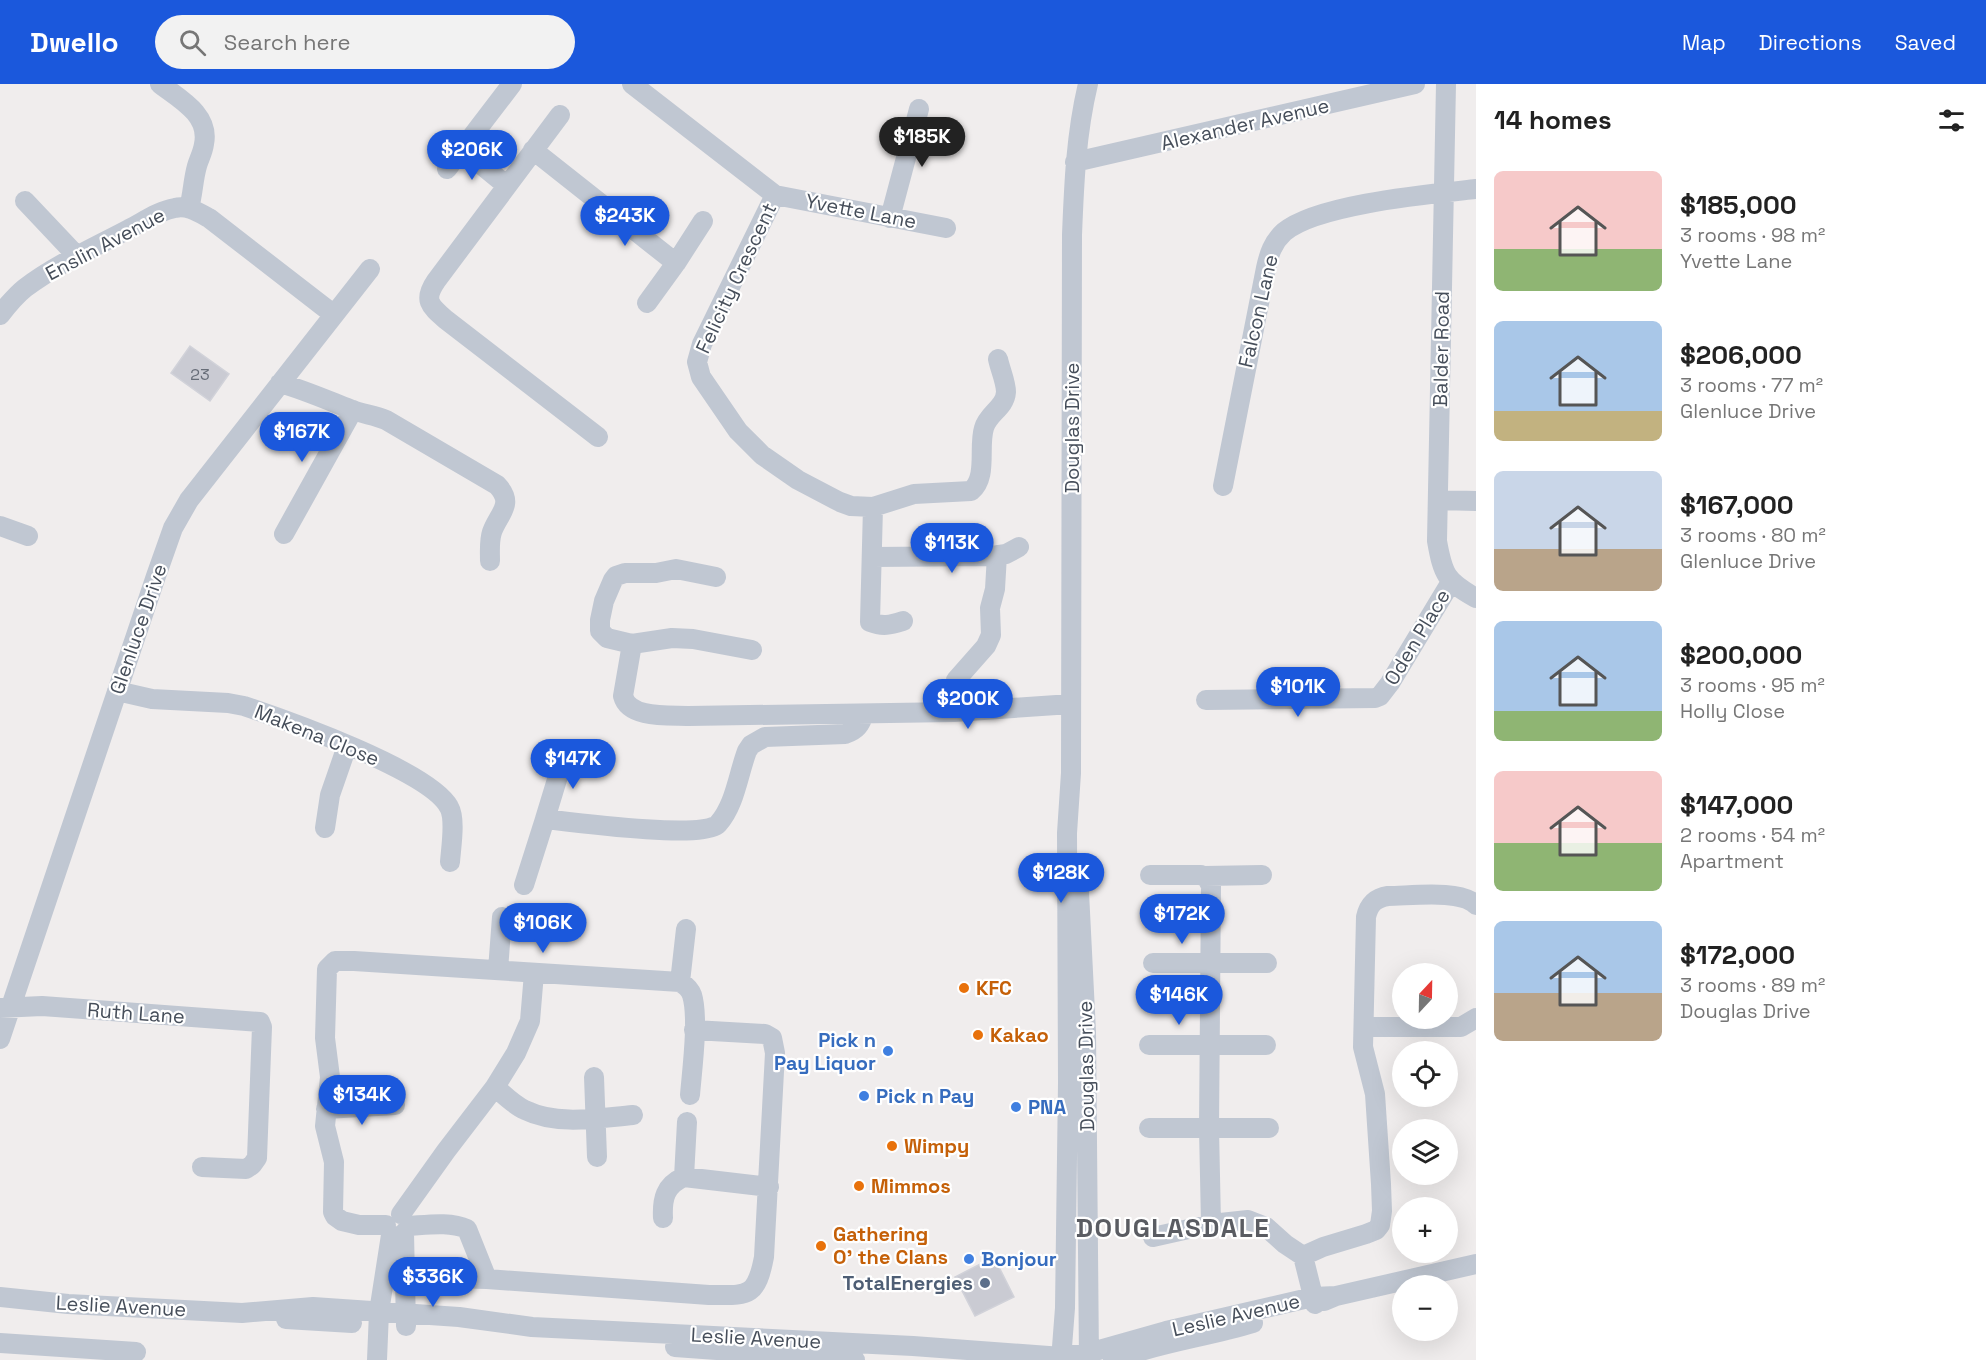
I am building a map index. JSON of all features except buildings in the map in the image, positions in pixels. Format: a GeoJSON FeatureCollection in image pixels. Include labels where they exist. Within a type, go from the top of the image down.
{"type":"FeatureCollection","features":[{"type":"Feature","properties":{"kind":"street"},"geometry":{"type":"LineString","coordinates":[[160,84],[197,114],[206,132],[189,208]]}},
{"type":"Feature","properties":{"kind":"street"},"geometry":{"type":"LineString","coordinates":[[447,170],[512,84]]}},
{"type":"Feature","properties":{"kind":"street"},"geometry":{"type":"LineString","coordinates":[[632,84],[775,195]]}},
{"type":"Feature","properties":{"kind":"street","name":"Douglas Drive"},"geometry":{"type":"LineString","coordinates":[[1061,1359],[1065,1297],[1068,1083],[1067,833],[1071,773],[1072,235],[1075,162],[1088,84]]}},
{"type":"Feature","properties":{"kind":"street","name":"Alexander Avenue"},"geometry":{"type":"LineString","coordinates":[[1075,162],[1391,87],[1415,84]]}},
{"type":"Feature","properties":{"kind":"street","name":"Balder Road"},"geometry":{"type":"LineString","coordinates":[[1446,84],[1437,541],[1450,582]]}},
{"type":"Feature","properties":{"kind":"street"},"geometry":{"type":"LineString","coordinates":[[890,218],[919,109]]}},
{"type":"Feature","properties":{"kind":"street"},"geometry":{"type":"LineString","coordinates":[[560,115],[430,290],[429,296],[430,303],[446,319],[598,436]]}},
{"type":"Feature","properties":{"kind":"street"},"geometry":{"type":"LineString","coordinates":[[462,149],[506,185]]}},
{"type":"Feature","properties":{"kind":"street"},"geometry":{"type":"LineString","coordinates":[[534,150],[676,263]]}},
{"type":"Feature","properties":{"kind":"street","name":"Falcon Lane"},"geometry":{"type":"LineString","coordinates":[[1223,486],[1266,268],[1275,242],[1286,231],[1330,212],[1476,189]]}},
{"type":"Feature","properties":{"kind":"street","name":"Yvette Lane"},"geometry":{"type":"LineString","coordinates":[[775,195],[946,228]]}},
{"type":"Feature","properties":{"kind":"street","name":"Felicity Crescent"},"geometry":{"type":"LineString","coordinates":[[775,195],[711,323],[697,362],[701,377],[738,431],[762,455],[798,480],[840,502],[851,506],[873,507]]}},
{"type":"Feature","properties":{"kind":"street"},"geometry":{"type":"LineString","coordinates":[[25,201],[77,256]]}},
{"type":"Feature","properties":{"kind":"street","name":"Enslin Avenue"},"geometry":{"type":"LineString","coordinates":[[0,315],[23,289],[77,256],[157,214],[174,208],[189,208],[196,211],[226,231],[333,314]]}},
{"type":"Feature","properties":{"kind":"street"},"geometry":{"type":"LineString","coordinates":[[647,303],[703,221]]}},
{"type":"Feature","properties":{"kind":"street","name":"Glenluce Drive"},"geometry":{"type":"LineString","coordinates":[[0,1039],[5,1008],[176,520],[189,500],[370,269]]}},
{"type":"Feature","properties":{"kind":"street"},"geometry":{"type":"LineString","coordinates":[[903,621],[888,626],[870,622],[873,507],[914,494],[971,491],[976,487],[980,477],[984,428],[1004,399],[1006,390],[998,359]]}},
{"type":"Feature","properties":{"kind":"street"},"geometry":{"type":"LineString","coordinates":[[280,383],[386,420],[497,485],[502,490],[506,501],[491,534],[490,561]]}},
{"type":"Feature","properties":{"kind":"street"},"geometry":{"type":"LineString","coordinates":[[284,534],[353,410]]}},
{"type":"Feature","properties":{"kind":"street"},"geometry":{"type":"LineString","coordinates":[[1438,500],[1476,501]]}},
{"type":"Feature","properties":{"kind":"street"},"geometry":{"type":"LineString","coordinates":[[0,526],[28,536]]}},
{"type":"Feature","properties":{"kind":"street"},"geometry":{"type":"LineString","coordinates":[[873,557],[997,555],[1006,554],[1019,547]]}},
{"type":"Feature","properties":{"kind":"street"},"geometry":{"type":"LineString","coordinates":[[956,697],[956,680],[986,646],[991,635],[990,608],[995,589],[997,555]]}},
{"type":"Feature","properties":{"kind":"street"},"geometry":{"type":"LineString","coordinates":[[716,577],[676,569],[656,573],[625,573],[616,576],[604,601],[600,631],[607,638],[632,644],[672,638],[693,639],[752,650]]}},
{"type":"Feature","properties":{"kind":"street"},"geometry":{"type":"LineString","coordinates":[[1450,582],[1476,598]]}},
{"type":"Feature","properties":{"kind":"street","name":"Oden Place"},"geometry":{"type":"LineString","coordinates":[[1206,700],[1375,698],[1380,696],[1450,582]]}},
{"type":"Feature","properties":{"kind":"street"},"geometry":{"type":"LineString","coordinates":[[632,644],[623,696],[628,706],[635,711],[688,716],[864,714],[954,712],[1071,704]]}},
{"type":"Feature","properties":{"kind":"street","name":"Makena Close"},"geometry":{"type":"LineString","coordinates":[[117,691],[152,699],[244,706],[372,756],[414,777],[444,799],[450,808],[452,814],[450,862]]}},
{"type":"Feature","properties":{"kind":"street"},"geometry":{"type":"LineString","coordinates":[[545,819],[646,829],[697,831],[712,829],[718,824],[726,810],[738,783],[747,752],[756,741],[778,735],[845,734],[856,729],[864,714]]}},
{"type":"Feature","properties":{"kind":"street"},"geometry":{"type":"LineString","coordinates":[[325,828],[330,795],[347,746]]}},
{"type":"Feature","properties":{"kind":"street"},"geometry":{"type":"LineString","coordinates":[[524,885],[566,750]]}},
{"type":"Feature","properties":{"kind":"street","name":"Douglas Drive"},"geometry":{"type":"LineString","coordinates":[[1071,773],[1086,1032],[1089,1214],[1088,1356]]}},
{"type":"Feature","properties":{"kind":"street"},"geometry":{"type":"LineString","coordinates":[[1150,875],[1262,875]]}},
{"type":"Feature","properties":{"kind":"street"},"geometry":{"type":"LineString","coordinates":[[1205,876],[1211,886],[1209,1044],[1211,1224]]}},
{"type":"Feature","properties":{"kind":"street"},"geometry":{"type":"LineString","coordinates":[[1303,1256],[1323,1247],[1374,1231],[1380,1225],[1381,1184],[1375,1094],[1363,1052],[1366,917],[1373,902],[1388,896],[1455,896],[1468,899],[1476,906]]}},
{"type":"Feature","properties":{"kind":"street"},"geometry":{"type":"LineString","coordinates":[[498,970],[502,917]]}},
{"type":"Feature","properties":{"kind":"street"},"geometry":{"type":"LineString","coordinates":[[680,982],[686,929]]}},
{"type":"Feature","properties":{"kind":"street"},"geometry":{"type":"LineString","coordinates":[[487,1279],[467,1229],[454,1225],[398,1227],[359,1225],[342,1221],[335,1216],[332,1208],[334,1162],[326,1131],[330,1077],[325,1038],[325,1000],[327,969],[332,963],[354,961],[680,982],[691,991],[693,997],[694,1030],[690,1095]]}},
{"type":"Feature","properties":{"kind":"street"},"geometry":{"type":"LineString","coordinates":[[1153,963],[1267,963]]}},
{"type":"Feature","properties":{"kind":"street"},"geometry":{"type":"LineString","coordinates":[[377,1360],[379,1318],[398,1227],[436,1164],[495,1087],[516,1053],[528,1027],[531,1014],[534,973]]}},
{"type":"Feature","properties":{"kind":"street","name":"Ruth Lane"},"geometry":{"type":"LineString","coordinates":[[5,1008],[29,1006],[69,1008],[261,1023],[257,1158],[246,1169],[202,1167]]}},
{"type":"Feature","properties":{"kind":"street"},"geometry":{"type":"LineString","coordinates":[[1364,1027],[1461,1027],[1476,1018]]}},
{"type":"Feature","properties":{"kind":"street"},"geometry":{"type":"LineString","coordinates":[[449,1278],[709,1294],[745,1294],[754,1287],[762,1266],[769,1187],[775,1053],[772,1038],[765,1034],[694,1030]]}},
{"type":"Feature","properties":{"kind":"street"},"geometry":{"type":"LineString","coordinates":[[1149,1045],[1266,1045]]}},
{"type":"Feature","properties":{"kind":"street"},"geometry":{"type":"LineString","coordinates":[[594,1077],[597,1157]]}},
{"type":"Feature","properties":{"kind":"street"},"geometry":{"type":"LineString","coordinates":[[495,1087],[520,1107],[537,1114],[557,1118],[633,1115]]}},
{"type":"Feature","properties":{"kind":"street"},"geometry":{"type":"LineString","coordinates":[[326,1109],[394,1105]]}},
{"type":"Feature","properties":{"kind":"street"},"geometry":{"type":"LineString","coordinates":[[684,1177],[687,1122]]}},
{"type":"Feature","properties":{"kind":"street"},"geometry":{"type":"LineString","coordinates":[[1149,1128],[1269,1128]]}},
{"type":"Feature","properties":{"kind":"street"},"geometry":{"type":"LineString","coordinates":[[663,1218],[664,1195],[669,1187],[684,1177],[769,1187]]}},
{"type":"Feature","properties":{"kind":"street"},"geometry":{"type":"LineString","coordinates":[[1153,1237],[1211,1224],[1242,1220],[1258,1222],[1285,1245],[1303,1256],[1314,1300]]}},
{"type":"Feature","properties":{"kind":"street"},"geometry":{"type":"LineString","coordinates":[[398,1227],[406,1320]]}},
{"type":"Feature","properties":{"kind":"street","name":"Leslie Avenue"},"geometry":{"type":"LineString","coordinates":[[406,1320],[459,1317],[532,1327],[913,1346],[1061,1359],[1149,1349],[1220,1333],[1314,1300],[1476,1264]]}},
{"type":"Feature","properties":{"kind":"street","name":"Leslie Avenue"},"geometry":{"type":"LineString","coordinates":[[0,1298],[242,1313],[260,1317],[379,1318],[458,1328],[855,1360]]}},
{"type":"Feature","properties":{"kind":"street"},"geometry":{"type":"LineString","coordinates":[[1088,1322],[1116,1352]]}},
{"type":"Feature","properties":{"kind":"street"},"geometry":{"type":"LineString","coordinates":[[9,1349],[136,1352]]}},
{"type":"Feature","properties":{"kind":"place","name":"KFC"},"geometry":{"type":"Point","coordinates":[964,988]}},
{"type":"Feature","properties":{"kind":"place","name":"Kakao"},"geometry":{"type":"Point","coordinates":[978,1035]}},
{"type":"Feature","properties":{"kind":"place","name":"Pick n Pay Liquor"},"geometry":{"type":"Point","coordinates":[888,1051]}},
{"type":"Feature","properties":{"kind":"place","name":"Pick n Pay"},"geometry":{"type":"Point","coordinates":[864,1096]}},
{"type":"Feature","properties":{"kind":"place","name":"PNA"},"geometry":{"type":"Point","coordinates":[1016,1107]}},
{"type":"Feature","properties":{"kind":"place","name":"Wimpy"},"geometry":{"type":"Point","coordinates":[892,1146]}},
{"type":"Feature","properties":{"kind":"place","name":"Mimmos"},"geometry":{"type":"Point","coordinates":[859,1186]}},
{"type":"Feature","properties":{"kind":"place","name":"Gathering O' the Clans"},"geometry":{"type":"Point","coordinates":[821,1246]}},
{"type":"Feature","properties":{"kind":"place","name":"Bonjour"},"geometry":{"type":"Point","coordinates":[969,1259]}},
{"type":"Feature","properties":{"kind":"place","name":"TotalEnergies"},"geometry":{"type":"Point","coordinates":[985,1283]}},
{"type":"Feature","properties":{"kind":"district","name":"DOUGLASDALE"},"geometry":{"type":"Point","coordinates":[1173,1228]}}]}
